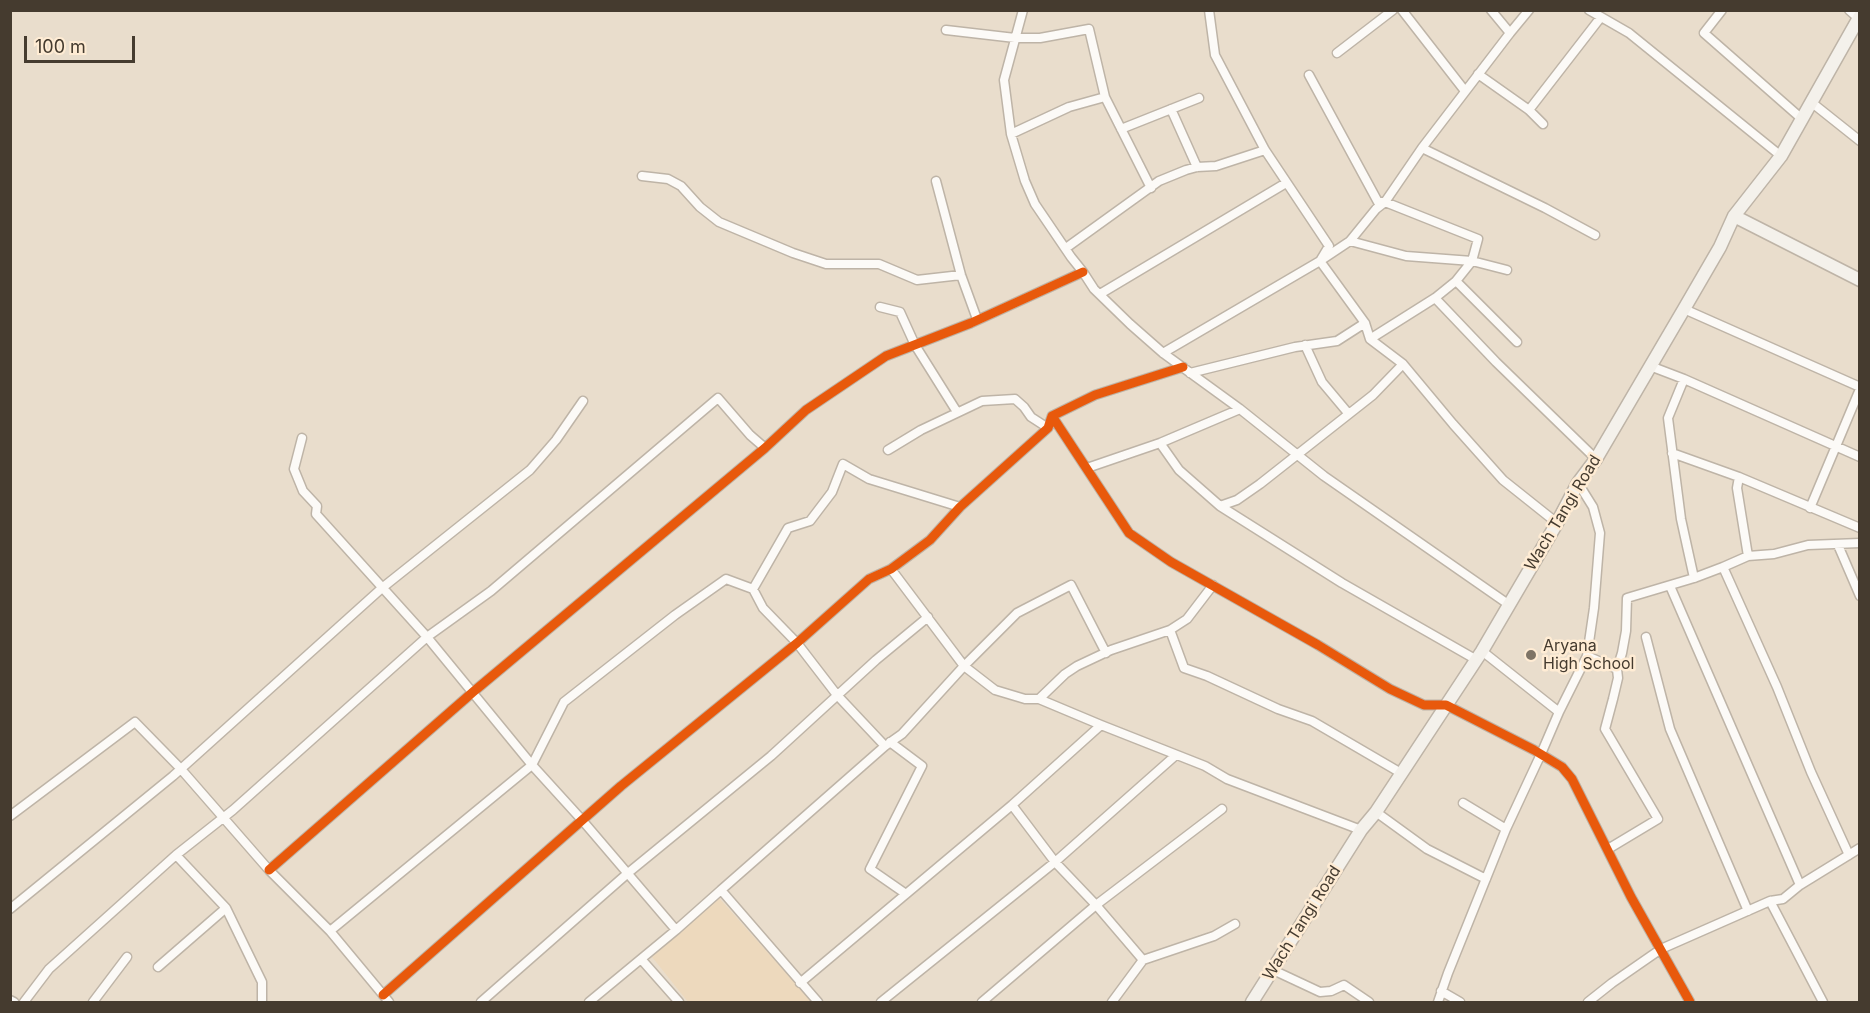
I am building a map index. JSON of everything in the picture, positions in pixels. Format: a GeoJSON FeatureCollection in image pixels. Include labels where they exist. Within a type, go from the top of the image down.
{"type":"FeatureCollection","features":[{"type":"Feature","properties":{"kind":"main road","name":"Wach Tangi Road"},"geometry":{"type":"LineString","coordinates":[[1252,1002],[1361,830],[1376,812],[1478,655],[1557,524],[1578,483],[1596,459],[1684,309],[1720,247],[1734,216],[1781,156],[1856,15]]}},
{"type":"Feature","properties":{"kind":"main road"},"geometry":{"type":"LineString","coordinates":[[1734,216],[1860,280]]}},
{"type":"Feature","properties":{"kind":"street"},"geometry":{"type":"LineString","coordinates":[[1023,10],[1004,80],[1011,134],[1025,181],[1035,204],[1071,257],[1100,294],[1163,353],[1240,409],[1296,454],[1508,604]]}},
{"type":"Feature","properties":{"kind":"street"},"geometry":{"type":"LineString","coordinates":[[1209,10],[1215,55],[1265,150],[1329,246],[1320,261]]}},
{"type":"Feature","properties":{"kind":"street"},"geometry":{"type":"LineString","coordinates":[[1337,53],[1393,10]]}},
{"type":"Feature","properties":{"kind":"street"},"geometry":{"type":"LineString","coordinates":[[1402,10],[1465,91]]}},
{"type":"Feature","properties":{"kind":"street"},"geometry":{"type":"LineString","coordinates":[[1491,10],[1510,33]]}},
{"type":"Feature","properties":{"kind":"street"},"geometry":{"type":"LineString","coordinates":[[1163,353],[1350,241],[1376,209],[1385,202],[1422,148],[1529,10]]}},
{"type":"Feature","properties":{"kind":"street"},"geometry":{"type":"LineString","coordinates":[[1722,10],[1704,33],[1802,119]]}},
{"type":"Feature","properties":{"kind":"street"},"geometry":{"type":"LineString","coordinates":[[1592,11],[1629,33],[1781,156]]}},
{"type":"Feature","properties":{"kind":"street"},"geometry":{"type":"LineString","coordinates":[[1529,110],[1601,17]]}},
{"type":"Feature","properties":{"kind":"street"},"geometry":{"type":"LineString","coordinates":[[946,30],[1015,38],[1040,38],[1089,29],[1105,98],[1151,188]]}},
{"type":"Feature","properties":{"kind":"street"},"geometry":{"type":"LineString","coordinates":[[1478,74],[1529,110],[1543,124]]}},
{"type":"Feature","properties":{"kind":"street"},"geometry":{"type":"LineString","coordinates":[[1309,75],[1378,202],[1385,202],[1478,239],[1472,261],[1456,281],[1435,298],[1370,339]]}},
{"type":"Feature","properties":{"kind":"street"},"geometry":{"type":"LineString","coordinates":[[1011,134],[1069,107],[1105,98]]}},
{"type":"Feature","properties":{"kind":"street"},"geometry":{"type":"LineString","coordinates":[[1121,129],[1199,98]]}},
{"type":"Feature","properties":{"kind":"street"},"geometry":{"type":"LineString","coordinates":[[1811,102],[1860,141]]}},
{"type":"Feature","properties":{"kind":"street"},"geometry":{"type":"LineString","coordinates":[[1171,109],[1197,167]]}},
{"type":"Feature","properties":{"kind":"street"},"geometry":{"type":"LineString","coordinates":[[1422,148],[1595,235]]}},
{"type":"Feature","properties":{"kind":"street"},"geometry":{"type":"LineString","coordinates":[[1066,248],[1103,219],[1159,181],[1197,167],[1216,166],[1265,150]]}},
{"type":"Feature","properties":{"kind":"street"},"geometry":{"type":"LineString","coordinates":[[642,176],[668,179],[681,186],[700,207],[719,222],[793,253],[826,264],[879,264],[917,280],[961,274]]}},
{"type":"Feature","properties":{"kind":"street"},"geometry":{"type":"LineString","coordinates":[[936,182],[961,274],[977,319]]}},
{"type":"Feature","properties":{"kind":"street"},"geometry":{"type":"LineString","coordinates":[[1100,294],[1286,183]]}},
{"type":"Feature","properties":{"kind":"street"},"geometry":{"type":"LineString","coordinates":[[1350,241],[1406,256],[1472,261],[1507,270]]}},
{"type":"Feature","properties":{"kind":"street"},"geometry":{"type":"LineString","coordinates":[[1320,261],[1365,323],[1370,339],[1403,364],[1503,480],[1557,524]]}},
{"type":"Feature","properties":{"kind":"street"},"geometry":{"type":"LineString","coordinates":[[269,870],[473,692],[806,410],[886,356],[1083,272]]}},
{"type":"Feature","properties":{"kind":"street"},"geometry":{"type":"LineString","coordinates":[[1456,281],[1517,342]]}},
{"type":"Feature","properties":{"kind":"street"},"geometry":{"type":"LineString","coordinates":[[1435,298],[1496,362],[1596,459]]}},
{"type":"Feature","properties":{"kind":"street"},"geometry":{"type":"LineString","coordinates":[[880,307],[900,312],[915,345],[957,412]]}},
{"type":"Feature","properties":{"kind":"street"},"geometry":{"type":"LineString","coordinates":[[1684,309],[1860,388],[1810,508]]}},
{"type":"Feature","properties":{"kind":"street"},"geometry":{"type":"LineString","coordinates":[[383,995],[621,786],[797,642],[869,579],[891,569],[930,540],[960,507],[1048,428],[1052,416],[1095,395],[1187,370],[1305,345],[1337,341],[1365,323]]}},
{"type":"Feature","properties":{"kind":"street"},"geometry":{"type":"LineString","coordinates":[[1305,345],[1322,382],[1348,413]]}},
{"type":"Feature","properties":{"kind":"street"},"geometry":{"type":"LineString","coordinates":[[1220,506],[1238,500],[1372,395],[1403,364]]}},
{"type":"Feature","properties":{"kind":"street"},"geometry":{"type":"LineString","coordinates":[[1650,366],[1860,457]]}},
{"type":"Feature","properties":{"kind":"street"},"geometry":{"type":"LineString","coordinates":[[1684,379],[1668,418],[1681,519],[1694,578]]}},
{"type":"Feature","properties":{"kind":"street"},"geometry":{"type":"LineString","coordinates":[[24,1002],[49,969],[176,855],[224,817],[427,637],[491,591],[718,398],[750,435],[765,447]]}},
{"type":"Feature","properties":{"kind":"street"},"geometry":{"type":"LineString","coordinates":[[888,450],[921,430],[982,401],[1015,399],[1031,417],[1048,428]]}},
{"type":"Feature","properties":{"kind":"street"},"geometry":{"type":"LineString","coordinates":[[10,909],[180,768],[382,588],[530,470],[556,440],[583,401]]}},
{"type":"Feature","properties":{"kind":"street"},"geometry":{"type":"LineString","coordinates":[[1087,468],[1160,443],[1240,409]]}},
{"type":"Feature","properties":{"kind":"street"},"geometry":{"type":"LineString","coordinates":[[1052,416],[1129,533],[1171,562],[1318,645],[1390,689],[1424,705],[1446,705],[1562,767],[1572,779],[1631,897],[1690,1002]]}},
{"type":"Feature","properties":{"kind":"street"},"geometry":{"type":"LineString","coordinates":[[302,438],[294,469],[303,491],[317,506],[316,514],[427,637],[532,765],[676,930]]}},
{"type":"Feature","properties":{"kind":"street"},"geometry":{"type":"LineString","coordinates":[[1160,443],[1179,470],[1220,506],[1342,583],[1478,655],[1558,712]]}},
{"type":"Feature","properties":{"kind":"street"},"geometry":{"type":"LineString","coordinates":[[1672,453],[1739,477],[1860,528]]}},
{"type":"Feature","properties":{"kind":"street"},"geometry":{"type":"LineString","coordinates":[[753,589],[788,528],[810,521],[832,492],[843,464],[869,479],[960,507]]}},
{"type":"Feature","properties":{"kind":"street"},"geometry":{"type":"LineString","coordinates":[[1739,477],[1737,488],[1748,556]]}},
{"type":"Feature","properties":{"kind":"street"},"geometry":{"type":"LineString","coordinates":[[1438,1002],[1506,829],[1558,712],[1587,656],[1594,608],[1600,533],[1593,507],[1578,483]]}},
{"type":"Feature","properties":{"kind":"street"},"geometry":{"type":"LineString","coordinates":[[1608,849],[1658,819],[1605,729],[1618,678],[1617,669],[1626,631],[1627,598],[1694,578],[1748,556],[1774,554],[1808,545],[1860,543]]}},
{"type":"Feature","properties":{"kind":"street"},"geometry":{"type":"LineString","coordinates":[[1838,545],[1860,596]]}},
{"type":"Feature","properties":{"kind":"street"},"geometry":{"type":"LineString","coordinates":[[1723,567],[1849,855]]}},
{"type":"Feature","properties":{"kind":"street"},"geometry":{"type":"LineString","coordinates":[[891,569],[964,666],[995,690],[1025,699],[1039,699],[1205,766],[1227,779],[1361,830]]}},
{"type":"Feature","properties":{"kind":"street"},"geometry":{"type":"LineString","coordinates":[[330,931],[532,765],[564,702],[675,615],[726,579],[753,589],[763,608],[797,642],[837,695],[887,744],[922,766],[870,869],[906,894]]}},
{"type":"Feature","properties":{"kind":"street"},"geometry":{"type":"LineString","coordinates":[[589,1002],[676,930],[887,744],[902,734],[964,666],[1017,613],[1071,585],[1106,653]]}},
{"type":"Feature","properties":{"kind":"street"},"geometry":{"type":"LineString","coordinates":[[1039,699],[1071,670],[1106,653],[1170,630],[1187,619],[1213,585]]}},
{"type":"Feature","properties":{"kind":"street"},"geometry":{"type":"LineString","coordinates":[[1670,585],[1800,885]]}},
{"type":"Feature","properties":{"kind":"street"},"geometry":{"type":"LineString","coordinates":[[481,1002],[628,873],[771,756],[837,695],[928,617]]}},
{"type":"Feature","properties":{"kind":"street"},"geometry":{"type":"LineString","coordinates":[[1170,630],[1184,668],[1207,676],[1278,709],[1312,721],[1401,773]]}},
{"type":"Feature","properties":{"kind":"street"},"geometry":{"type":"LineString","coordinates":[[1646,637],[1670,729],[1748,911]]}},
{"type":"Feature","properties":{"kind":"street"},"geometry":{"type":"LineString","coordinates":[[1587,656],[1617,669]]}},
{"type":"Feature","properties":{"kind":"street"},"geometry":{"type":"LineString","coordinates":[[10,816],[135,722],[180,768],[269,870],[330,931],[389,1002]]}},
{"type":"Feature","properties":{"kind":"street"},"geometry":{"type":"LineString","coordinates":[[800,983],[1012,805],[1101,725]]}},
{"type":"Feature","properties":{"kind":"street"},"geometry":{"type":"LineString","coordinates":[[881,1002],[1055,862],[1176,755]]}},
{"type":"Feature","properties":{"kind":"street"},"geometry":{"type":"LineString","coordinates":[[1463,803],[1506,829]]}},
{"type":"Feature","properties":{"kind":"street"},"geometry":{"type":"LineString","coordinates":[[1012,805],[1055,862],[1143,960]]}},
{"type":"Feature","properties":{"kind":"street"},"geometry":{"type":"LineString","coordinates":[[982,1002],[1096,905],[1222,808]]}},
{"type":"Feature","properties":{"kind":"street"},"geometry":{"type":"LineString","coordinates":[[1376,812],[1427,849],[1486,879]]}},
{"type":"Feature","properties":{"kind":"street"},"geometry":{"type":"LineString","coordinates":[[1588,1002],[1661,949],[1770,901],[1783,899],[1800,885],[1860,848]]}},
{"type":"Feature","properties":{"kind":"street"},"geometry":{"type":"LineString","coordinates":[[176,855],[226,908],[262,982],[262,1002]]}},
{"type":"Feature","properties":{"kind":"street"},"geometry":{"type":"LineString","coordinates":[[721,890],[818,1002]]}},
{"type":"Feature","properties":{"kind":"street"},"geometry":{"type":"LineString","coordinates":[[1770,901],[1823,1002]]}},
{"type":"Feature","properties":{"kind":"street"},"geometry":{"type":"LineString","coordinates":[[158,967],[226,908]]}},
{"type":"Feature","properties":{"kind":"street"},"geometry":{"type":"LineString","coordinates":[[1112,1002],[1143,960],[1214,936],[1235,924]]}},
{"type":"Feature","properties":{"kind":"street"},"geometry":{"type":"LineString","coordinates":[[93,1002],[127,957]]}},
{"type":"Feature","properties":{"kind":"street"},"geometry":{"type":"LineString","coordinates":[[641,959],[679,1002]]}},
{"type":"Feature","properties":{"kind":"street"},"geometry":{"type":"LineString","coordinates":[[1273,970],[1320,992],[1330,991],[1344,985],[1369,1002]]}},
{"type":"Feature","properties":{"kind":"street"},"geometry":{"type":"LineString","coordinates":[[1441,992],[1460,1002]]}},
{"type":"Feature","properties":{"kind":"shaded area"},"geometry":{"type":"Polygon","coordinates":[[[719,898],[812,1002],[688,1002],[652,957],[719,898]]]}},
{"type":"Feature","properties":{"kind":"cycle path"},"geometry":{"type":"LineString","coordinates":[[269,870],[473,692],[765,448],[806,410],[886,356],[971,323],[1083,272]]}},
{"type":"Feature","properties":{"kind":"cycle path"},"geometry":{"type":"LineString","coordinates":[[383,995],[621,786],[797,643],[869,579],[891,569],[930,540],[960,507],[1048,428],[1052,416],[1095,395],[1183,367]]}},
{"type":"Feature","properties":{"kind":"cycle path"},"geometry":{"type":"LineString","coordinates":[[1052,416],[1129,533],[1171,562],[1318,645],[1390,689],[1424,705],[1446,705],[1562,767],[1572,779],[1631,897],[1690,1002]]}},
{"type":"Feature","properties":{"kind":"place","name":"Aryana High School"},"geometry":{"type":"Point","coordinates":[1531,655]}}]}
